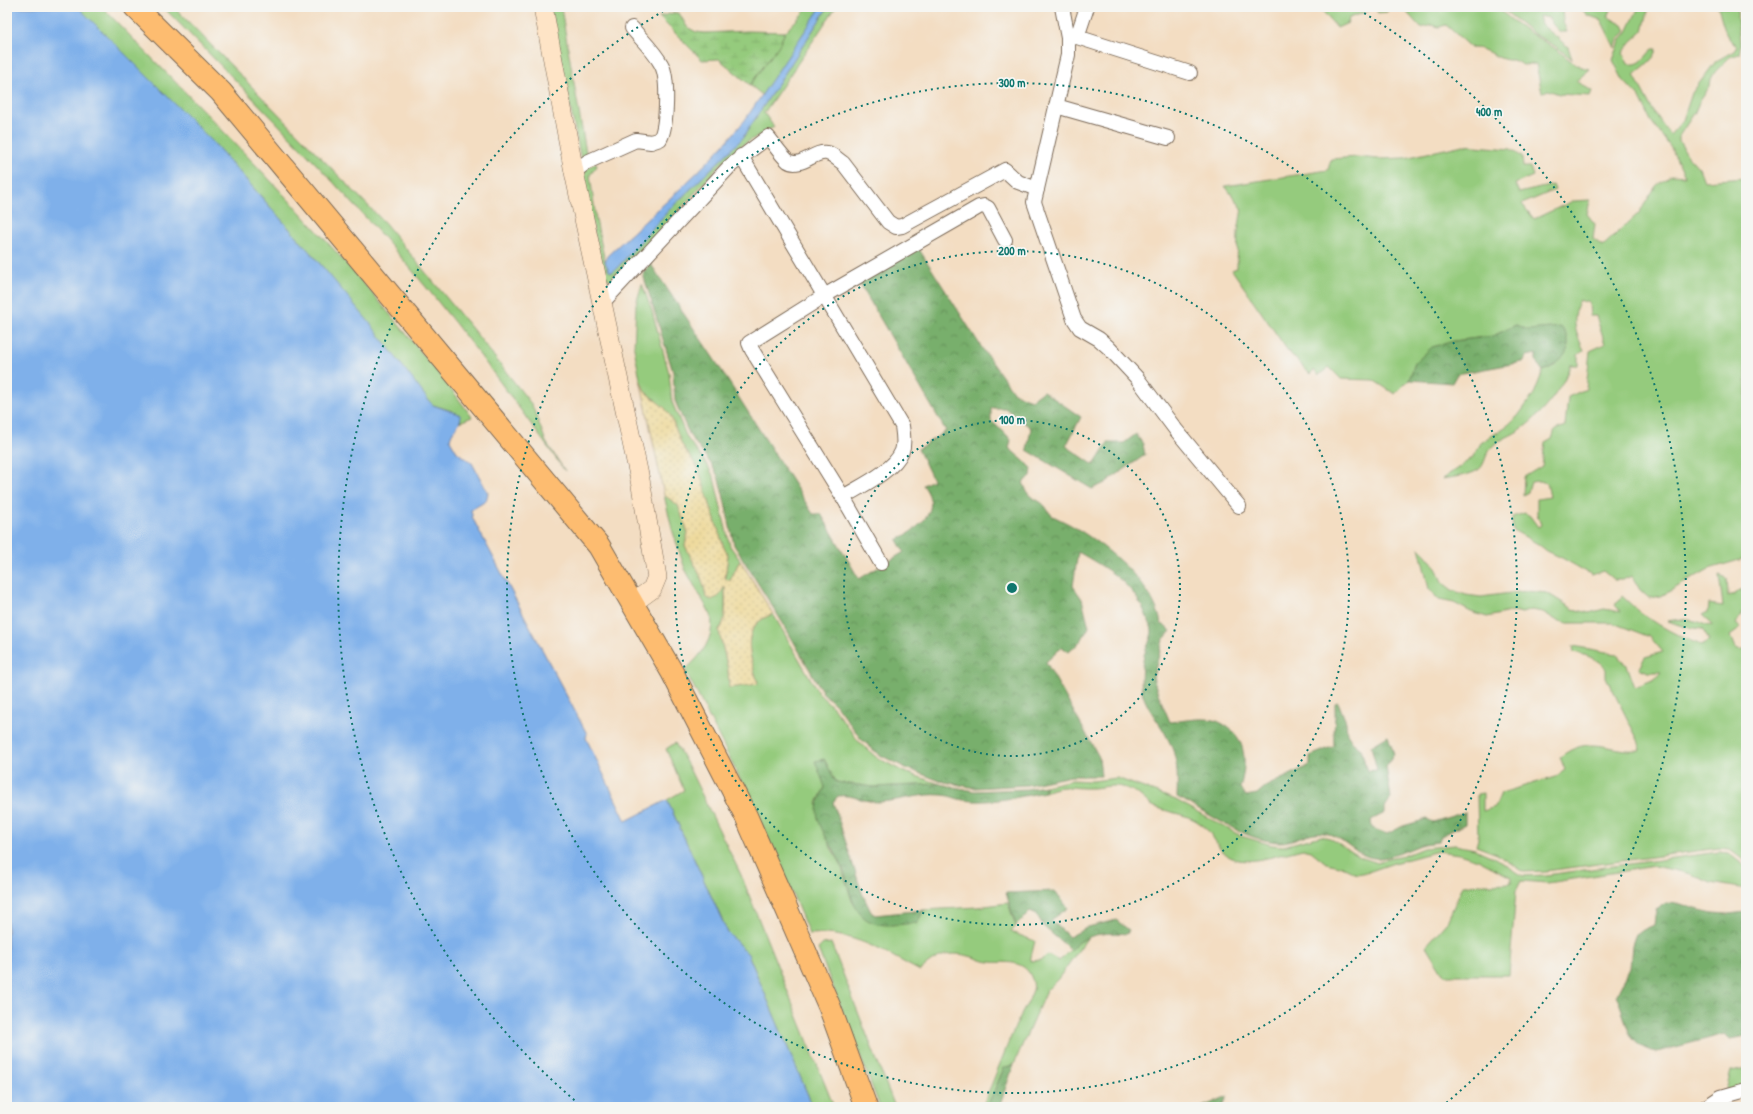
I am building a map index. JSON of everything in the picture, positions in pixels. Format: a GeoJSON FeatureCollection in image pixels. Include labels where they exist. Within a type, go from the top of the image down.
{"type":"FeatureCollection","features":[{"type":"Feature","properties":{"kind":"highway"},"geometry":{"type":"LineString","coordinates":[[135,7],[221,92],[599,546],[672,672],[746,816],[830,1008],[866,1107]]}},
{"type":"Feature","properties":{"kind":"main road"},"geometry":{"type":"LineString","coordinates":[[543,7],[574,172],[640,480],[657,576],[652,589],[633,603]]}},
{"type":"Feature","properties":{"kind":"street"},"geometry":{"type":"LineString","coordinates":[[1062,7],[1072,38]]}},
{"type":"Feature","properties":{"kind":"street"},"geometry":{"type":"LineString","coordinates":[[1087,7],[1072,38],[1034,202],[1074,319],[1080,328],[1100,339],[1137,378],[1176,430],[1239,506]]}},
{"type":"Feature","properties":{"kind":"street"},"geometry":{"type":"LineString","coordinates":[[574,172],[587,162],[636,140],[651,142],[660,140],[663,133],[666,97],[662,64],[632,28]]}},
{"type":"Feature","properties":{"kind":"street"},"geometry":{"type":"LineString","coordinates":[[1072,38],[1190,73]]}},
{"type":"Feature","properties":{"kind":"street"},"geometry":{"type":"LineString","coordinates":[[1056,106],[1168,138]]}},
{"type":"Feature","properties":{"kind":"street"},"geometry":{"type":"LineString","coordinates":[[603,302],[720,177],[742,156],[768,137],[789,162],[795,163],[815,154],[827,152],[843,163],[888,222],[896,227],[902,226],[1006,170],[1018,182],[1037,189]]}},
{"type":"Feature","properties":{"kind":"street"},"geometry":{"type":"LineString","coordinates":[[742,156],[902,426],[904,436],[903,449],[898,458],[886,470],[843,497]]}},
{"type":"Feature","properties":{"kind":"street"},"geometry":{"type":"LineString","coordinates":[[881,563],[843,497],[749,343],[753,339],[824,296],[979,208],[984,206],[988,208],[1005,240]]}},
{"type":"Feature","properties":{"kind":"street"},"geometry":{"type":"LineString","coordinates":[[1706,1107],[1721,1097],[1746,1090]]}},
{"type":"Feature","properties":{"kind":"green space"},"geometry":{"type":"Polygon","coordinates":[[[78,7],[102,7],[259,168],[335,250],[372,293],[441,376],[472,417],[460,422],[461,419],[452,411],[433,405],[429,401],[316,259],[212,141],[78,7]]]}},
{"type":"Feature","properties":{"kind":"green space"},"geometry":{"type":"Polygon","coordinates":[[[163,7],[174,7],[384,222],[478,336],[532,405],[546,442],[565,471],[478,353],[433,295],[385,239],[303,150],[163,7]]]}},
{"type":"Feature","properties":{"kind":"green space"},"geometry":{"type":"Polygon","coordinates":[[[550,7],[561,8],[587,158],[581,160],[550,7]]]}},
{"type":"Feature","properties":{"kind":"green space"},"geometry":{"type":"Polygon","coordinates":[[[809,7],[821,7],[762,95],[750,85],[779,45],[785,32],[809,7]]]}},
{"type":"Feature","properties":{"kind":"green space"},"geometry":{"type":"Polygon","coordinates":[[[828,7],[836,7],[764,113],[774,127],[742,145],[720,165],[619,277],[612,280],[604,278],[582,176],[586,169],[596,163],[597,166],[590,175],[596,220],[605,262],[609,271],[612,272],[669,210],[742,139],[828,7]]]}},
{"type":"Feature","properties":{"kind":"green space"},"geometry":{"type":"Polygon","coordinates":[[[1319,7],[1392,7],[1389,8],[1387,12],[1378,13],[1375,8],[1349,18],[1348,23],[1337,28],[1319,7]]]}},
{"type":"Feature","properties":{"kind":"green space"},"geometry":{"type":"Polygon","coordinates":[[[1402,7],[1497,7],[1517,24],[1553,47],[1574,63],[1590,69],[1576,81],[1592,91],[1590,96],[1559,94],[1548,90],[1542,93],[1536,64],[1523,65],[1513,60],[1503,59],[1478,48],[1472,48],[1446,25],[1439,27],[1432,25],[1421,28],[1402,7]]]}},
{"type":"Feature","properties":{"kind":"green space"},"geometry":{"type":"Polygon","coordinates":[[[1500,7],[1562,7],[1563,22],[1567,32],[1560,32],[1549,18],[1539,16],[1541,24],[1568,47],[1572,59],[1555,46],[1534,34],[1500,7]]]}},
{"type":"Feature","properties":{"kind":"green space"},"geometry":{"type":"Polygon","coordinates":[[[1580,7],[1612,7],[1608,17],[1623,25],[1626,31],[1619,38],[1615,48],[1601,20],[1587,15],[1580,7]]]}},
{"type":"Feature","properties":{"kind":"green space"},"geometry":{"type":"Polygon","coordinates":[[[1639,7],[1649,7],[1643,31],[1631,42],[1623,53],[1628,64],[1633,64],[1643,60],[1653,49],[1657,49],[1651,60],[1634,75],[1652,109],[1670,135],[1683,120],[1692,93],[1716,61],[1734,51],[1737,46],[1727,34],[1718,7],[1739,7],[1737,18],[1740,42],[1739,54],[1730,57],[1715,72],[1711,79],[1710,86],[1679,136],[1679,141],[1688,156],[1699,168],[1704,181],[1746,178],[1746,558],[1709,569],[1661,596],[1649,598],[1640,590],[1632,576],[1622,580],[1614,580],[1603,571],[1592,575],[1547,551],[1538,544],[1513,530],[1512,517],[1525,513],[1530,516],[1538,527],[1541,525],[1537,514],[1537,499],[1550,497],[1547,483],[1539,481],[1531,482],[1528,492],[1523,495],[1524,477],[1542,466],[1545,443],[1552,439],[1555,430],[1565,426],[1568,397],[1586,389],[1590,351],[1605,344],[1596,316],[1590,316],[1589,303],[1579,300],[1575,314],[1576,331],[1584,350],[1578,355],[1578,365],[1570,365],[1567,374],[1550,402],[1526,426],[1493,446],[1488,451],[1482,466],[1478,470],[1465,475],[1442,479],[1472,458],[1481,443],[1508,425],[1518,416],[1534,394],[1543,371],[1556,365],[1528,330],[1516,325],[1493,336],[1454,341],[1415,363],[1409,380],[1395,394],[1373,380],[1341,379],[1329,367],[1319,375],[1314,370],[1310,374],[1288,351],[1232,270],[1237,268],[1238,232],[1242,208],[1225,186],[1328,170],[1331,159],[1357,157],[1378,159],[1405,158],[1463,145],[1511,149],[1522,157],[1523,167],[1530,167],[1533,176],[1515,184],[1519,193],[1553,185],[1555,190],[1522,204],[1534,219],[1573,201],[1590,200],[1587,214],[1595,224],[1593,239],[1603,246],[1639,213],[1656,186],[1671,175],[1685,176],[1671,148],[1651,121],[1640,98],[1623,80],[1613,60],[1621,39],[1627,32],[1639,7]]]}},
{"type":"Feature","properties":{"kind":"green space"},"geometry":{"type":"Polygon","coordinates":[[[679,13],[687,27],[696,32],[785,32],[779,45],[750,85],[719,59],[702,60],[659,17],[679,13]]]}},
{"type":"Feature","properties":{"kind":"green space"},"geometry":{"type":"Polygon","coordinates":[[[917,246],[982,348],[1014,393],[1031,400],[1043,391],[1081,417],[1066,446],[1094,465],[1108,443],[1124,443],[1136,434],[1143,444],[1145,455],[1105,483],[1092,489],[1027,450],[1031,428],[1005,408],[991,408],[991,421],[1011,440],[1009,448],[1032,468],[1031,476],[1023,482],[1029,495],[1043,504],[1051,515],[1069,524],[1097,542],[1126,566],[1149,594],[1157,609],[1161,624],[1166,626],[1171,631],[1163,640],[1153,677],[1157,691],[1170,722],[1208,719],[1224,724],[1229,728],[1240,741],[1244,756],[1240,788],[1246,796],[1257,794],[1265,787],[1310,765],[1310,756],[1334,746],[1335,703],[1338,702],[1346,722],[1347,734],[1352,742],[1361,749],[1367,771],[1377,770],[1371,746],[1388,736],[1394,754],[1386,767],[1391,798],[1385,807],[1385,813],[1371,820],[1372,828],[1387,834],[1403,826],[1427,819],[1433,822],[1465,812],[1465,824],[1441,836],[1439,842],[1421,845],[1389,857],[1375,858],[1363,855],[1330,834],[1312,833],[1285,842],[1253,837],[1226,825],[1177,797],[1177,774],[1171,744],[1148,706],[1141,686],[1143,660],[1152,632],[1150,623],[1134,594],[1126,585],[1099,564],[1078,552],[1073,586],[1082,599],[1089,627],[1081,641],[1069,652],[1062,647],[1046,662],[1099,757],[1101,776],[1071,776],[1027,785],[975,788],[940,781],[906,768],[878,754],[861,739],[836,705],[823,693],[784,625],[734,545],[718,476],[690,436],[675,401],[673,372],[643,274],[650,263],[720,368],[813,514],[821,514],[859,579],[904,552],[897,540],[920,524],[929,512],[931,506],[930,499],[923,485],[933,480],[918,449],[946,431],[860,284],[842,295],[838,289],[917,246]]]}},
{"type":"Feature","properties":{"kind":"green space"},"geometry":{"type":"Polygon","coordinates":[[[642,284],[652,311],[669,373],[672,402],[687,438],[708,466],[714,478],[730,546],[740,560],[730,581],[725,578],[728,555],[724,548],[698,468],[682,445],[676,432],[654,398],[645,392],[640,379],[634,348],[636,304],[642,284]]]}},
{"type":"Feature","properties":{"kind":"green space"},"geometry":{"type":"Polygon","coordinates":[[[1516,325],[1528,330],[1561,327],[1566,334],[1568,341],[1566,354],[1556,364],[1543,371],[1536,362],[1536,354],[1527,356],[1523,362],[1457,374],[1452,383],[1409,380],[1415,363],[1432,347],[1454,341],[1493,336],[1516,325]]]}},
{"type":"Feature","properties":{"kind":"green space"},"geometry":{"type":"Polygon","coordinates":[[[664,495],[678,505],[688,533],[685,545],[703,582],[706,597],[718,597],[725,585],[725,619],[719,631],[728,669],[730,688],[758,683],[752,663],[749,643],[755,626],[762,619],[773,614],[820,695],[833,707],[859,742],[876,757],[904,772],[940,784],[874,787],[836,782],[824,759],[825,787],[817,803],[831,848],[840,862],[852,901],[859,912],[917,923],[924,910],[977,907],[1008,903],[1016,926],[1011,932],[1035,941],[1030,961],[1041,960],[1048,955],[1059,961],[1077,943],[1088,937],[1058,979],[1046,991],[1014,1064],[1004,1068],[987,1107],[982,1107],[1016,1025],[1033,990],[1033,982],[1030,974],[1022,966],[1016,964],[987,962],[956,954],[934,960],[920,971],[880,950],[854,939],[825,934],[809,934],[781,867],[750,801],[685,670],[706,646],[712,623],[711,615],[685,569],[672,529],[664,495]]]}},
{"type":"Feature","properties":{"kind":"green space"},"geometry":{"type":"Polygon","coordinates":[[[1419,547],[1436,567],[1442,582],[1452,590],[1466,595],[1481,597],[1526,591],[1547,593],[1573,609],[1589,613],[1604,609],[1621,612],[1615,605],[1622,596],[1659,625],[1701,645],[1709,640],[1702,629],[1685,627],[1668,621],[1688,620],[1705,625],[1713,625],[1702,615],[1708,612],[1709,604],[1723,606],[1719,575],[1727,578],[1728,596],[1743,590],[1746,596],[1746,610],[1742,613],[1736,624],[1741,628],[1730,636],[1735,648],[1740,651],[1746,649],[1746,862],[1729,849],[1719,848],[1546,871],[1524,872],[1497,854],[1476,846],[1478,839],[1477,794],[1483,793],[1483,811],[1495,807],[1501,793],[1555,777],[1565,770],[1560,757],[1581,746],[1591,745],[1641,750],[1638,740],[1606,677],[1606,669],[1596,660],[1574,652],[1573,646],[1617,654],[1621,661],[1627,665],[1635,687],[1655,679],[1661,672],[1648,672],[1639,668],[1645,657],[1663,652],[1650,637],[1613,623],[1567,623],[1556,620],[1543,612],[1531,610],[1522,613],[1514,611],[1487,617],[1471,612],[1454,603],[1439,600],[1429,589],[1419,547]]]}},
{"type":"Feature","properties":{"kind":"green space"},"geometry":{"type":"Polygon","coordinates":[[[675,743],[687,764],[741,875],[834,1107],[813,1107],[748,954],[728,933],[667,800],[684,790],[666,749],[675,743]]]}},
{"type":"Feature","properties":{"kind":"green space"},"geometry":{"type":"Polygon","coordinates":[[[824,759],[836,782],[874,787],[940,784],[974,791],[1027,789],[1045,786],[1045,792],[983,801],[963,800],[947,796],[934,795],[879,802],[848,796],[838,796],[833,802],[862,893],[871,912],[875,915],[924,910],[917,923],[892,925],[880,924],[869,921],[862,916],[857,909],[850,894],[840,862],[820,824],[817,814],[818,806],[825,787],[815,761],[824,759]]]}},
{"type":"Feature","properties":{"kind":"green space"},"geometry":{"type":"Polygon","coordinates":[[[1117,778],[1176,800],[1241,836],[1272,845],[1283,846],[1321,836],[1330,838],[1360,857],[1375,862],[1403,856],[1423,848],[1455,845],[1475,849],[1495,858],[1523,876],[1546,875],[1719,852],[1728,853],[1746,867],[1746,889],[1711,883],[1691,874],[1655,866],[1548,883],[1521,881],[1516,891],[1509,975],[1444,975],[1426,946],[1447,922],[1463,885],[1511,883],[1511,877],[1478,860],[1459,854],[1438,851],[1357,874],[1340,866],[1326,863],[1311,851],[1303,849],[1259,860],[1250,861],[1234,859],[1220,848],[1209,832],[1201,824],[1185,816],[1155,807],[1135,792],[1125,788],[1116,786],[1092,788],[1063,787],[1045,792],[1045,786],[1072,780],[1092,781],[1117,778]]]}},
{"type":"Feature","properties":{"kind":"green space"},"geometry":{"type":"Polygon","coordinates":[[[1055,891],[1068,908],[1051,920],[1069,937],[1088,927],[1116,920],[1129,930],[1127,934],[1111,933],[1089,937],[1077,944],[1071,950],[1044,927],[1037,915],[1030,912],[1016,926],[1006,893],[1055,891]]]}},
{"type":"Feature","properties":{"kind":"green space"},"geometry":{"type":"Polygon","coordinates":[[[1666,903],[1681,904],[1713,913],[1728,914],[1746,912],[1746,1036],[1730,1039],[1725,1034],[1657,1052],[1646,1049],[1638,1044],[1633,1038],[1616,996],[1630,968],[1632,945],[1635,936],[1654,925],[1656,909],[1666,903]]]}},
{"type":"Feature","properties":{"kind":"green space"},"geometry":{"type":"Polygon","coordinates":[[[831,943],[895,1107],[880,1107],[818,949],[823,944],[831,943]]]}},
{"type":"Feature","properties":{"kind":"green space"},"geometry":{"type":"Polygon","coordinates":[[[1014,1064],[999,1107],[987,1107],[1004,1068],[1014,1064]]]}},
{"type":"Feature","properties":{"kind":"green space"},"geometry":{"type":"Polygon","coordinates":[[[1746,1068],[1746,1086],[1726,1091],[1731,1071],[1746,1068]]]}},
{"type":"Feature","properties":{"kind":"green space"},"geometry":{"type":"Polygon","coordinates":[[[1228,1096],[1222,1107],[1202,1107],[1228,1096]]]}},
{"type":"Feature","properties":{"kind":"sand"},"geometry":{"type":"Polygon","coordinates":[[[640,379],[645,392],[665,408],[671,417],[682,445],[698,468],[724,548],[728,555],[725,578],[730,581],[740,560],[773,614],[762,619],[755,626],[749,643],[752,663],[758,684],[729,688],[728,669],[719,631],[725,615],[725,586],[718,597],[711,600],[706,597],[703,582],[685,545],[688,533],[678,505],[664,495],[640,379]]]}},
{"type":"Feature","properties":{"kind":"water"},"geometry":{"type":"Polygon","coordinates":[[[7,7],[78,7],[212,141],[316,259],[369,322],[429,401],[433,405],[459,414],[461,417],[459,423],[452,433],[450,440],[457,452],[472,463],[488,493],[486,501],[471,510],[473,519],[587,734],[586,738],[626,821],[667,800],[728,933],[748,954],[813,1107],[7,1107],[7,7]]]}},
{"type":"Feature","properties":{"kind":"water"},"geometry":{"type":"Polygon","coordinates":[[[821,7],[828,7],[742,139],[669,210],[617,268],[612,272],[609,271],[605,262],[607,256],[696,173],[730,138],[745,120],[821,7]]]}}]}
